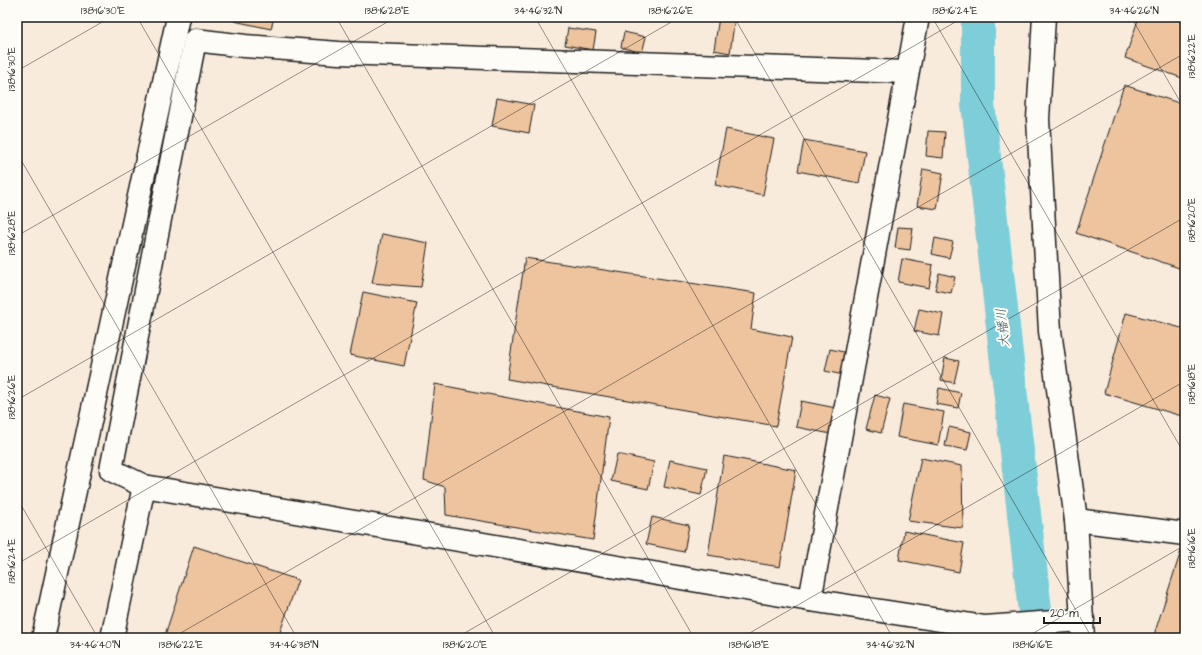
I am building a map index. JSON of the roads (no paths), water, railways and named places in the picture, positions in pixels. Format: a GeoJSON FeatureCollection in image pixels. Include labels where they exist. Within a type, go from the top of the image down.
{"type":"FeatureCollection","features":[{"type":"Feature","properties":{"kind":"street"},"geometry":{"type":"LineString","coordinates":[[43,638],[178,17]]}},
{"type":"Feature","properties":{"kind":"street"},"geometry":{"type":"LineString","coordinates":[[810,600],[918,17]]}},
{"type":"Feature","properties":{"kind":"street"},"geometry":{"type":"LineString","coordinates":[[907,72],[339,53],[245,46],[195,40],[110,470],[144,486],[810,600],[986,632],[1076,626],[1076,520],[1050,323],[1038,119],[1044,17]]}},
{"type":"Feature","properties":{"kind":"street"},"geometry":{"type":"LineString","coordinates":[[112,638],[144,486]]}},
{"type":"Feature","properties":{"kind":"street"},"geometry":{"type":"LineString","coordinates":[[1076,520],[1185,534]]}},
{"type":"Feature","properties":{"kind":"waterway","name":"大幡川"},"geometry":{"type":"LineString","coordinates":[[978,17],[978,104],[1038,638]]}}]}
